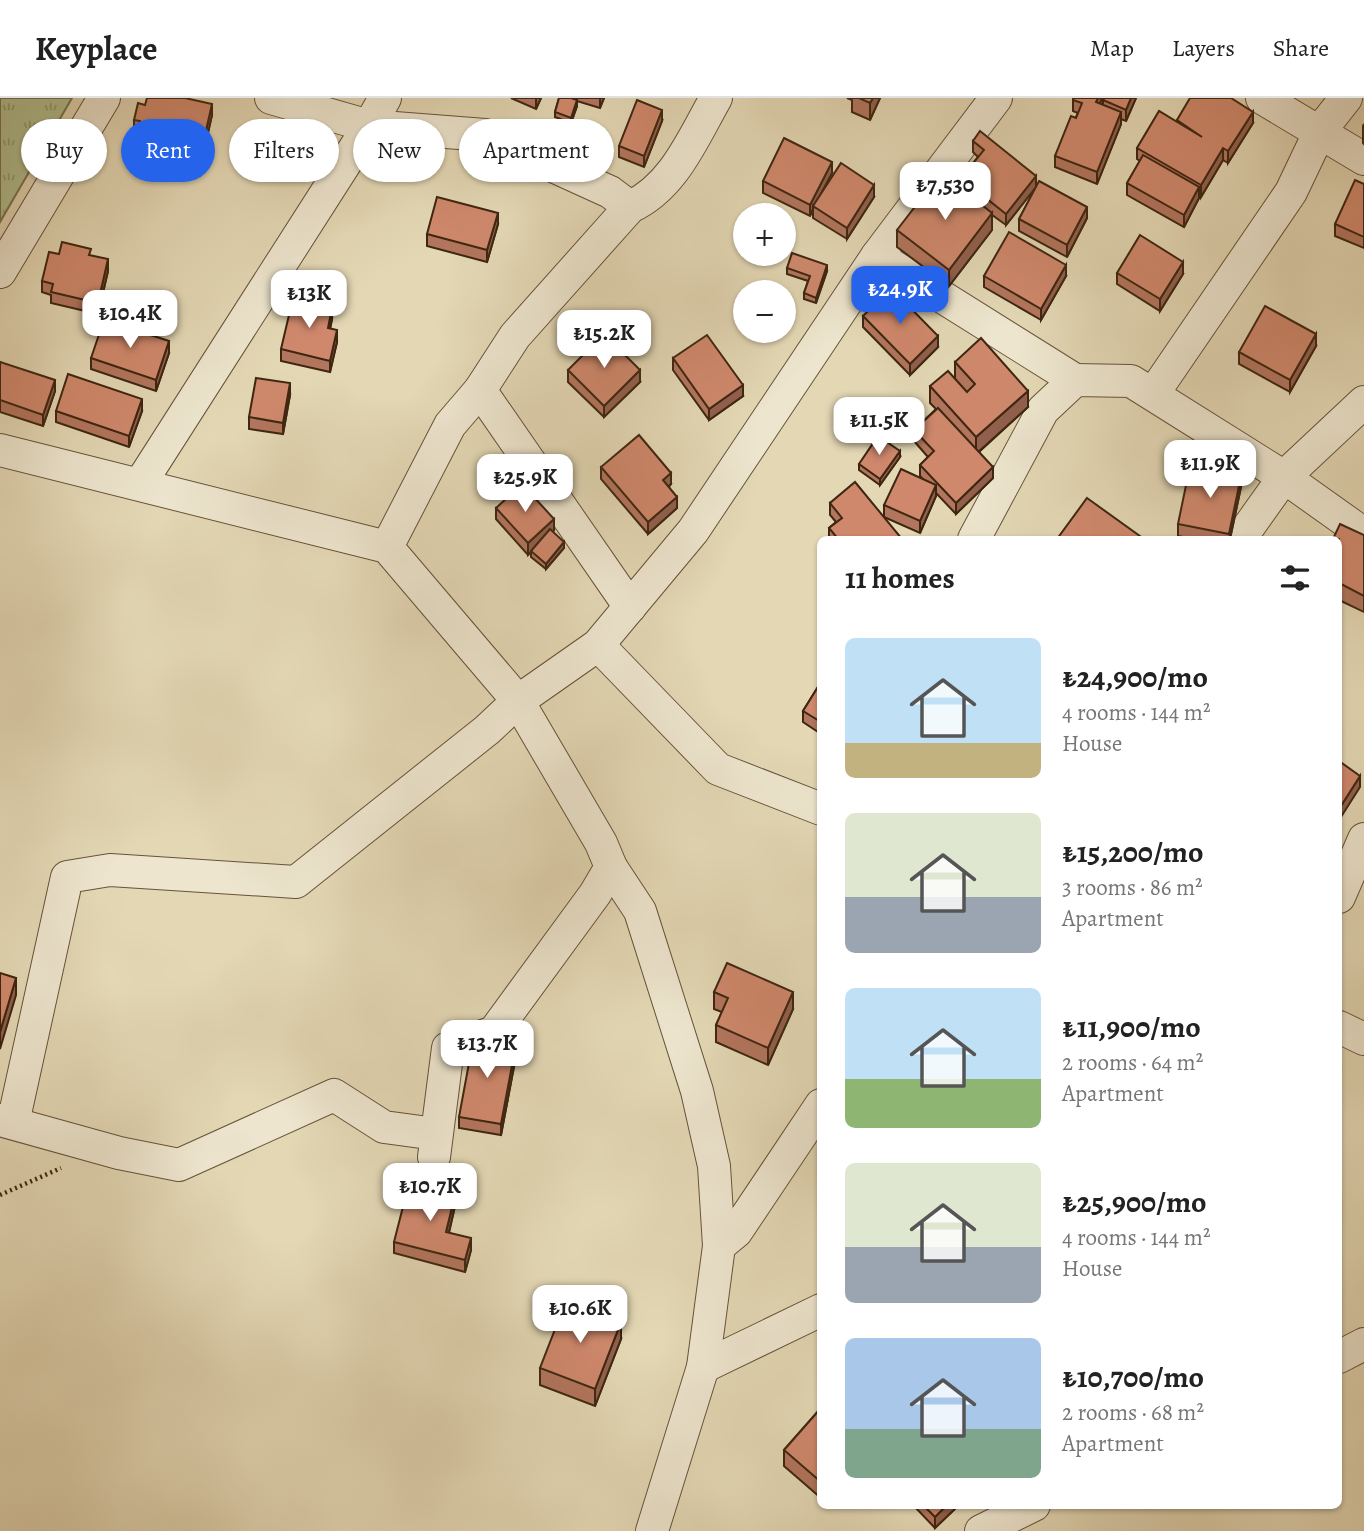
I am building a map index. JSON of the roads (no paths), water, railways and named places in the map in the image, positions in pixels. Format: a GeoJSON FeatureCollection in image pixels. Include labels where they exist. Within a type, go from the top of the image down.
{"type":"FeatureCollection","features":[{"type":"Feature","properties":{"kind":"street"},"geometry":{"type":"LineString","coordinates":[[0,272],[104,98]]}},
{"type":"Feature","properties":{"kind":"street"},"geometry":{"type":"LineString","coordinates":[[271,98],[353,121]]}},
{"type":"Feature","properties":{"kind":"street"},"geometry":{"type":"LineString","coordinates":[[373,119],[385,98]]}},
{"type":"Feature","properties":{"kind":"street"},"geometry":{"type":"LineString","coordinates":[[387,547],[450,425],[480,390],[515,336],[630,207],[642,202],[668,180],[716,98]]}},
{"type":"Feature","properties":{"kind":"street"},"geometry":{"type":"LineString","coordinates":[[611,867],[595,894],[494,1032],[448,1048],[435,1145],[384,1127],[334,1095],[179,1165],[104,1149],[6,1122],[67,877],[110,870],[296,882],[486,730],[518,701],[597,645],[693,531],[877,256],[996,98]]}},
{"type":"Feature","properties":{"kind":"street"},"geometry":{"type":"LineString","coordinates":[[1262,98],[1364,159]]}},
{"type":"Feature","properties":{"kind":"street"},"geometry":{"type":"LineString","coordinates":[[1153,394],[1291,192],[1320,131],[1346,98]]}},
{"type":"Feature","properties":{"kind":"street"},"geometry":{"type":"LineString","coordinates":[[445,132],[485,135],[610,192],[630,207]]}},
{"type":"Feature","properties":{"kind":"street"},"geometry":{"type":"LineString","coordinates":[[140,484],[353,151]]}},
{"type":"Feature","properties":{"kind":"street"},"geometry":{"type":"LineString","coordinates":[[877,256],[1074,380],[1131,381],[1284,477],[1364,534]]}},
{"type":"Feature","properties":{"kind":"street"},"geometry":{"type":"LineString","coordinates":[[976,536],[1043,410],[1074,380]]}},
{"type":"Feature","properties":{"kind":"street"},"geometry":{"type":"LineString","coordinates":[[480,390],[630,607]]}},
{"type":"Feature","properties":{"kind":"street"},"geometry":{"type":"LineString","coordinates":[[1242,536],[1284,477],[1364,402]]}},
{"type":"Feature","properties":{"kind":"street"},"geometry":{"type":"LineString","coordinates":[[0,450],[387,547],[518,701],[601,843],[611,867],[640,911],[697,1091],[713,1166],[719,1246],[703,1367],[652,1531]]}},
{"type":"Feature","properties":{"kind":"street"},"geometry":{"type":"LineString","coordinates":[[597,645],[718,769],[817,807]]}},
{"type":"Feature","properties":{"kind":"street"},"geometry":{"type":"LineString","coordinates":[[1342,890],[1364,839]]}},
{"type":"Feature","properties":{"kind":"street"},"geometry":{"type":"LineString","coordinates":[[1342,1029],[1364,1040]]}},
{"type":"Feature","properties":{"kind":"street"},"geometry":{"type":"LineString","coordinates":[[719,1246],[736,1232],[817,1111]]}},
{"type":"Feature","properties":{"kind":"street"},"geometry":{"type":"LineString","coordinates":[[703,1367],[817,1312]]}},
{"type":"Feature","properties":{"kind":"street"},"geometry":{"type":"LineString","coordinates":[[981,1531],[1026,1509]]}}]}
